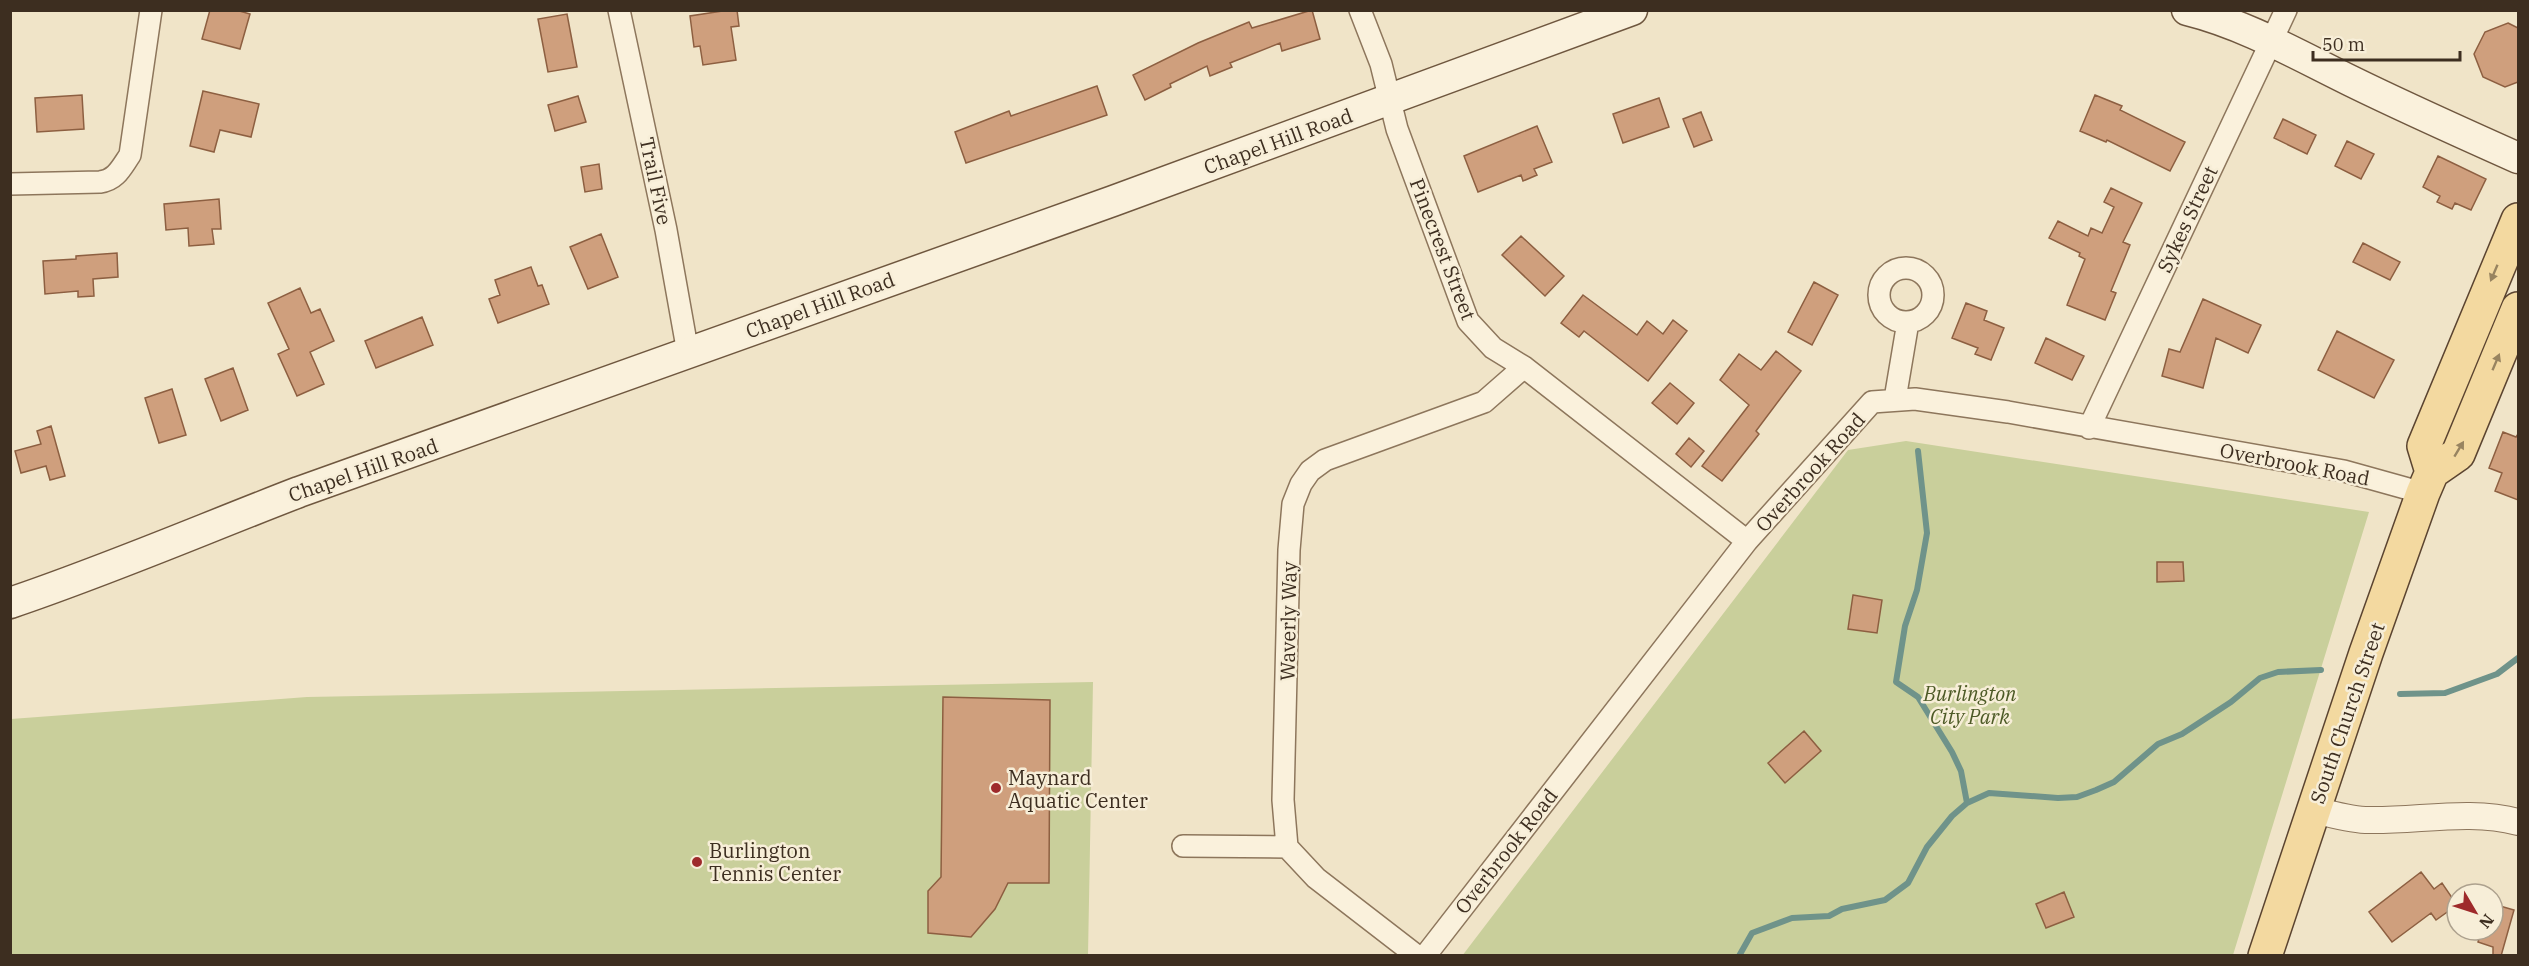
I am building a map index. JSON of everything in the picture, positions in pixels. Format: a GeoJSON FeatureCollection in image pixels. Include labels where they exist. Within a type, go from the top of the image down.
{"type":"FeatureCollection","features":[{"type":"Feature","properties":{"kind":"main road","name":"Chapel Hill Road"},"geometry":{"type":"LineString","coordinates":[[10,603],[76,581],[172,540],[299,492],[1389,100],[1632,10]]}},
{"type":"Feature","properties":{"kind":"main road"},"geometry":{"type":"LineString","coordinates":[[2187,10],[2208,15],[2272,42],[2437,122],[2518,158]]}},
{"type":"Feature","properties":{"kind":"main road"},"geometry":{"type":"LineString","coordinates":[[2428,483],[2424,446],[2518,220]]}},
{"type":"Feature","properties":{"kind":"main road"},"geometry":{"type":"LineString","coordinates":[[2428,483],[2458,454],[2518,309]]}},
{"type":"Feature","properties":{"kind":"main road","name":"South Church Street"},"geometry":{"type":"LineString","coordinates":[[2265,956],[2366,653],[2428,483]]}},
{"type":"Feature","properties":{"kind":"street"},"geometry":{"type":"LineString","coordinates":[[10,184],[110,181],[125,163],[130,155],[151,10]]}},
{"type":"Feature","properties":{"kind":"street","name":"Trail Five"},"geometry":{"type":"LineString","coordinates":[[619,10],[666,230],[688,353]]}},
{"type":"Feature","properties":{"kind":"street","name":"Pinecrest Street"},"geometry":{"type":"LineString","coordinates":[[1360,10],[1381,64],[1397,129],[1468,321],[1493,348],[1524,367],[1748,541]]}},
{"type":"Feature","properties":{"kind":"street","name":"Sykes Street"},"geometry":{"type":"LineString","coordinates":[[2089,428],[2286,10]]}},
{"type":"Feature","properties":{"kind":"street"},"geometry":{"type":"LineString","coordinates":[[1895,399],[1908,322]]}},
{"type":"Feature","properties":{"kind":"street","name":"Waverly Way"},"geometry":{"type":"LineString","coordinates":[[1287,847],[1283,800],[1289,550],[1293,504],[1300,484],[1310,471],[1325,460],[1484,402],[1524,367]]}},
{"type":"Feature","properties":{"kind":"street","name":"Overbrook Road"},"geometry":{"type":"LineString","coordinates":[[1425,956],[1748,541],[1872,402],[1915,399],[2008,412],[2089,428],[2428,483]]}},
{"type":"Feature","properties":{"kind":"street"},"geometry":{"type":"LineString","coordinates":[[2314,810],[2367,820],[2497,816],[2518,822]]}},
{"type":"Feature","properties":{"kind":"street"},"geometry":{"type":"LineString","coordinates":[[1183,846],[1287,847],[1316,878],[1417,956]]}},
{"type":"Feature","properties":{"kind":"green space","name":"Burlington City Park"},"geometry":{"type":"Polygon","coordinates":[[[1906,441],[2369,512],[2233,955],[1462,956],[1848,450],[1906,441]]]}},
{"type":"Feature","properties":{"kind":"green space"},"geometry":{"type":"Polygon","coordinates":[[[1093,682],[1088,955],[11,956],[11,719],[307,697],[1093,682]]]}},
{"type":"Feature","properties":{"kind":"building"},"geometry":{"type":"Polygon","coordinates":[[[210,10],[236,10],[250,14],[240,49],[202,39],[210,10]]]}},
{"type":"Feature","properties":{"kind":"building"},"geometry":{"type":"Polygon","coordinates":[[[737,10],[739,26],[731,27],[736,60],[703,65],[700,46],[694,47],[690,16],[737,10]]]}},
{"type":"Feature","properties":{"kind":"building"},"geometry":{"type":"Polygon","coordinates":[[[1312,10],[1320,39],[1282,51],[1280,43],[1230,63],[1232,67],[1210,76],[1207,66],[1170,84],[1171,87],[1145,100],[1133,75],[1198,43],[1249,22],[1252,28],[1312,10]]]}},
{"type":"Feature","properties":{"kind":"building"},"geometry":{"type":"Polygon","coordinates":[[[567,14],[577,67],[548,72],[538,19],[567,14]]]}},
{"type":"Feature","properties":{"kind":"building"},"geometry":{"type":"Polygon","coordinates":[[[2508,23],[2518,28],[2518,82],[2505,87],[2483,77],[2474,54],[2485,32],[2508,23]]]}},
{"type":"Feature","properties":{"kind":"building"},"geometry":{"type":"Polygon","coordinates":[[[1097,86],[1107,115],[966,163],[955,132],[1009,111],[1011,116],[1097,86]]]}},
{"type":"Feature","properties":{"kind":"building"},"geometry":{"type":"Polygon","coordinates":[[[203,91],[259,104],[251,137],[220,130],[214,152],[190,146],[203,91]]]}},
{"type":"Feature","properties":{"kind":"building"},"geometry":{"type":"Polygon","coordinates":[[[82,95],[84,129],[37,132],[35,98],[82,95]]]}},
{"type":"Feature","properties":{"kind":"building"},"geometry":{"type":"Polygon","coordinates":[[[2095,95],[2122,106],[2120,110],[2185,142],[2170,171],[2107,140],[2106,142],[2080,131],[2095,95]]]}},
{"type":"Feature","properties":{"kind":"building"},"geometry":{"type":"Polygon","coordinates":[[[578,96],[586,122],[555,131],[548,105],[578,96]]]}},
{"type":"Feature","properties":{"kind":"building"},"geometry":{"type":"Polygon","coordinates":[[[1659,98],[1669,127],[1623,143],[1613,114],[1659,98]]]}},
{"type":"Feature","properties":{"kind":"building"},"geometry":{"type":"Polygon","coordinates":[[[1701,112],[1712,140],[1694,147],[1683,119],[1701,112]]]}},
{"type":"Feature","properties":{"kind":"building"},"geometry":{"type":"Polygon","coordinates":[[[2283,119],[2316,135],[2307,154],[2274,138],[2283,119]]]}},
{"type":"Feature","properties":{"kind":"building"},"geometry":{"type":"Polygon","coordinates":[[[1537,126],[1552,162],[1534,169],[1537,175],[1523,181],[1521,175],[1478,192],[1464,156],[1537,126]]]}},
{"type":"Feature","properties":{"kind":"building"},"geometry":{"type":"Polygon","coordinates":[[[2347,141],[2374,154],[2361,179],[2335,166],[2347,141]]]}},
{"type":"Feature","properties":{"kind":"building"},"geometry":{"type":"Polygon","coordinates":[[[2438,156],[2486,179],[2471,210],[2455,203],[2452,209],[2437,202],[2440,196],[2423,187],[2438,156]]]}},
{"type":"Feature","properties":{"kind":"building"},"geometry":{"type":"Polygon","coordinates":[[[599,164],[602,189],[585,192],[581,167],[599,164]]]}},
{"type":"Feature","properties":{"kind":"building"},"geometry":{"type":"Polygon","coordinates":[[[2111,188],[2142,203],[2123,242],[2130,245],[2111,291],[2116,293],[2105,320],[2067,305],[2085,259],[2079,256],[2080,253],[2049,238],[2058,221],[2088,236],[2091,228],[2102,233],[2114,207],[2104,202],[2111,188]]]}},
{"type":"Feature","properties":{"kind":"building"},"geometry":{"type":"Polygon","coordinates":[[[219,199],[221,229],[212,229],[214,244],[189,246],[188,228],[166,230],[164,204],[219,199]]]}},
{"type":"Feature","properties":{"kind":"building"},"geometry":{"type":"Polygon","coordinates":[[[601,234],[618,277],[588,289],[570,247],[601,234]]]}},
{"type":"Feature","properties":{"kind":"building"},"geometry":{"type":"Polygon","coordinates":[[[1521,236],[1564,276],[1545,296],[1502,255],[1521,236]]]}},
{"type":"Feature","properties":{"kind":"building"},"geometry":{"type":"Polygon","coordinates":[[[2363,243],[2400,262],[2390,280],[2353,262],[2363,243]]]}},
{"type":"Feature","properties":{"kind":"building"},"geometry":{"type":"Polygon","coordinates":[[[117,253],[118,277],[93,279],[94,296],[78,297],[78,291],[45,294],[43,261],[117,253]]]}},
{"type":"Feature","properties":{"kind":"building"},"geometry":{"type":"Polygon","coordinates":[[[531,267],[538,286],[542,285],[549,304],[498,323],[489,299],[500,295],[495,280],[531,267]]]}},
{"type":"Feature","properties":{"kind":"building"},"geometry":{"type":"Polygon","coordinates":[[[1814,282],[1838,295],[1812,345],[1788,332],[1814,282]]]}},
{"type":"Feature","properties":{"kind":"building"},"geometry":{"type":"Polygon","coordinates":[[[300,288],[311,313],[320,309],[334,341],[310,352],[324,384],[297,396],[278,354],[289,349],[268,303],[300,288]]]}},
{"type":"Feature","properties":{"kind":"building"},"geometry":{"type":"Polygon","coordinates":[[[1583,295],[1637,335],[1647,321],[1663,334],[1673,320],[1687,331],[1648,381],[1584,331],[1579,337],[1561,323],[1583,295]]]}},
{"type":"Feature","properties":{"kind":"building"},"geometry":{"type":"Polygon","coordinates":[[[2203,299],[2261,325],[2248,353],[2216,338],[2203,388],[2162,376],[2169,349],[2180,352],[2203,299]]]}},
{"type":"Feature","properties":{"kind":"building"},"geometry":{"type":"Polygon","coordinates":[[[1966,303],[1987,311],[1984,320],[2004,328],[1991,360],[1975,354],[1978,348],[1952,338],[1966,303]]]}},
{"type":"Feature","properties":{"kind":"building"},"geometry":{"type":"Polygon","coordinates":[[[422,317],[433,345],[376,368],[365,341],[422,317]]]}},
{"type":"Feature","properties":{"kind":"building"},"geometry":{"type":"Polygon","coordinates":[[[2337,331],[2394,360],[2374,398],[2318,370],[2337,331]]]}},
{"type":"Feature","properties":{"kind":"building"},"geometry":{"type":"Polygon","coordinates":[[[2046,338],[2084,356],[2072,380],[2035,363],[2046,338]]]}},
{"type":"Feature","properties":{"kind":"building"},"geometry":{"type":"Polygon","coordinates":[[[1776,351],[1801,371],[1756,431],[1759,434],[1722,481],[1702,466],[1749,405],[1720,380],[1739,354],[1761,370],[1776,351]]]}},
{"type":"Feature","properties":{"kind":"building"},"geometry":{"type":"Polygon","coordinates":[[[233,368],[248,410],[221,421],[205,379],[233,368]]]}},
{"type":"Feature","properties":{"kind":"building"},"geometry":{"type":"Polygon","coordinates":[[[1670,383],[1694,403],[1677,424],[1652,403],[1670,383]]]}},
{"type":"Feature","properties":{"kind":"building"},"geometry":{"type":"Polygon","coordinates":[[[172,389],[186,435],[159,443],[145,398],[172,389]]]}},
{"type":"Feature","properties":{"kind":"building"},"geometry":{"type":"Polygon","coordinates":[[[51,426],[65,476],[50,480],[46,466],[21,473],[15,451],[41,444],[37,431],[51,426]]]}},
{"type":"Feature","properties":{"kind":"building"},"geometry":{"type":"Polygon","coordinates":[[[2503,432],[2516,437],[2518,434],[2518,500],[2495,491],[2502,473],[2489,468],[2503,432]]]}},
{"type":"Feature","properties":{"kind":"building"},"geometry":{"type":"Polygon","coordinates":[[[1689,438],[1704,451],[1691,467],[1676,454],[1689,438]]]}},
{"type":"Feature","properties":{"kind":"building"},"geometry":{"type":"Polygon","coordinates":[[[2157,562],[2183,562],[2184,581],[2157,582],[2157,562]]]}},
{"type":"Feature","properties":{"kind":"building"},"geometry":{"type":"Polygon","coordinates":[[[1853,595],[1882,600],[1877,633],[1848,629],[1853,595]]]}},
{"type":"Feature","properties":{"kind":"building","name":"Maynard Aquatic Center"},"geometry":{"type":"Polygon","coordinates":[[[943,697],[1050,700],[1049,883],[1008,883],[995,909],[971,937],[928,933],[928,891],[941,877],[943,697]]]}},
{"type":"Feature","properties":{"kind":"building"},"geometry":{"type":"Polygon","coordinates":[[[1804,731],[1821,751],[1785,783],[1768,763],[1804,731]]]}},
{"type":"Feature","properties":{"kind":"building"},"geometry":{"type":"Polygon","coordinates":[[[2421,872],[2434,889],[2442,883],[2445,887],[2445,914],[2436,920],[2431,913],[2392,942],[2369,912],[2421,872]]]}},
{"type":"Feature","properties":{"kind":"building"},"geometry":{"type":"Polygon","coordinates":[[[2064,892],[2074,917],[2046,928],[2036,904],[2064,892]]]}},
{"type":"Feature","properties":{"kind":"building"},"geometry":{"type":"Polygon","coordinates":[[[2505,907],[2514,910],[2505,942],[2505,907]]]}},
{"type":"Feature","properties":{"kind":"building"},"geometry":{"type":"Polygon","coordinates":[[[2478,942],[2505,942],[2501,956],[2493,956],[2493,947],[2478,942]]]}},
{"type":"Feature","properties":{"kind":"waterway"},"geometry":{"type":"LineString","coordinates":[[1918,451],[1927,533],[1917,590],[1905,626],[1896,682],[1918,697],[1952,752],[1961,771],[1967,803]]}},
{"type":"Feature","properties":{"kind":"waterway"},"geometry":{"type":"LineString","coordinates":[[2400,694],[2445,693],[2497,674],[2518,658]]}},
{"type":"Feature","properties":{"kind":"waterway"},"geometry":{"type":"LineString","coordinates":[[1739,956],[1752,933],[1792,918],[1829,916],[1842,909],[1885,900],[1908,883],[1927,847],[1952,816],[1967,803],[1989,793],[2058,798],[2077,797],[2096,790],[2114,782],[2158,744],[2182,734],[2231,702],[2260,678],[2278,672],[2321,670]]}},
{"type":"Feature","properties":{"kind":"place","name":"Maynard Aquatic Center"},"geometry":{"type":"Point","coordinates":[996,788]}},
{"type":"Feature","properties":{"kind":"place","name":"Burlington Tennis Center"},"geometry":{"type":"Point","coordinates":[697,862]}}]}
